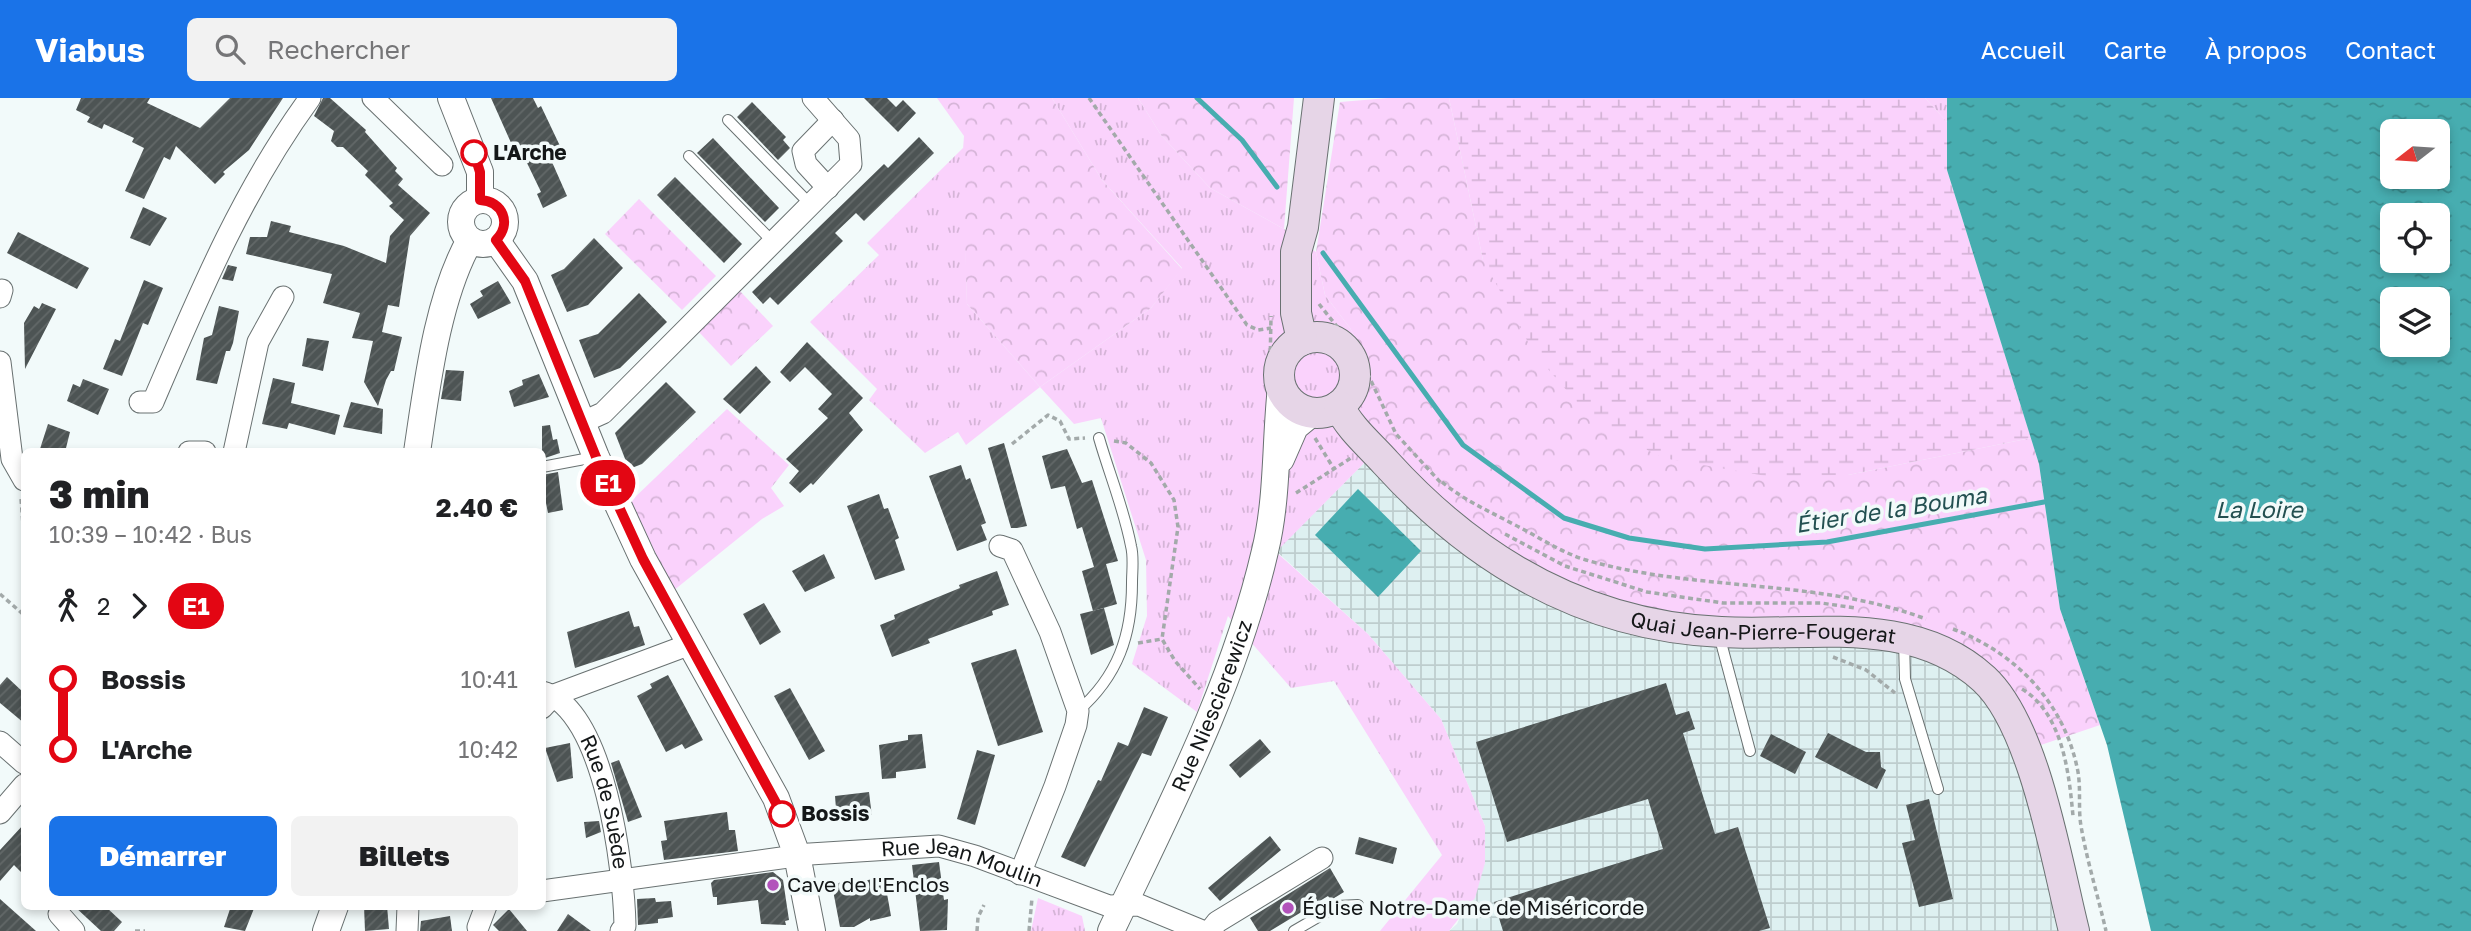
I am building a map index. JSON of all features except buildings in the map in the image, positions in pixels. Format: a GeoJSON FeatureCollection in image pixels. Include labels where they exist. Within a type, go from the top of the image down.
{"type":"FeatureCollection","features":[{"type":"Feature","properties":{"kind":"main road"},"geometry":{"type":"LineString","coordinates":[[1301,340],[1296,313],[1295,273],[1319,98]]}},
{"type":"Feature","properties":{"kind":"main road"},"geometry":{"type":"LineString","coordinates":[[1303,227],[1308,297],[1319,323],[1360,367],[1353,390],[1322,418],[1291,403],[1281,387],[1279,372],[1283,357],[1301,340],[1317,337],[1333,340]]}},
{"type":"Feature","properties":{"kind":"main road","name":"Quai Jean-Pierre-Fougerat"},"geometry":{"type":"LineString","coordinates":[[1322,418],[1343,415],[1441,520],[1494,559],[1529,579],[1591,607],[1665,626],[1719,632],[1881,633],[1905,638],[1956,659],[1985,680],[2002,701],[2024,748],[2035,779],[2074,931]]}},
{"type":"Feature","properties":{"kind":"street"},"geometry":{"type":"LineString","coordinates":[[140,401],[153,402],[212,265],[278,144],[310,98]]}},
{"type":"Feature","properties":{"kind":"street"},"geometry":{"type":"LineString","coordinates":[[373,98],[442,164]]}},
{"type":"Feature","properties":{"kind":"street"},"geometry":{"type":"LineString","coordinates":[[451,98],[480,172],[480,200]]}},
{"type":"Feature","properties":{"kind":"street"},"geometry":{"type":"LineString","coordinates":[[583,422],[603,413],[851,164],[853,157],[849,139],[813,98]]}},
{"type":"Feature","properties":{"kind":"street"},"geometry":{"type":"LineString","coordinates":[[828,188],[806,164],[803,151],[833,120]]}},
{"type":"Feature","properties":{"kind":"street"},"geometry":{"type":"LineString","coordinates":[[480,200],[494,203],[504,214],[504,229],[496,240],[483,245],[464,235],[461,220],[467,206],[480,200]]}},
{"type":"Feature","properties":{"kind":"street"},"geometry":{"type":"LineString","coordinates":[[418,448],[429,373],[457,262],[470,240]]}},
{"type":"Feature","properties":{"kind":"street"},"geometry":{"type":"LineString","coordinates":[[496,240],[525,281],[596,457],[643,559],[688,645],[776,798],[797,855],[812,931]]}},
{"type":"Feature","properties":{"kind":"street"},"geometry":{"type":"LineString","coordinates":[[235,448],[258,342],[283,297]]}},
{"type":"Feature","properties":{"kind":"street"},"geometry":{"type":"LineString","coordinates":[[0,362],[12,459],[21,475]]}},
{"type":"Feature","properties":{"kind":"street","name":"Rue Niescierewicz"},"geometry":{"type":"LineString","coordinates":[[1111,931],[1195,753],[1233,663],[1266,550],[1276,470],[1281,387]]}},
{"type":"Feature","properties":{"kind":"street","name":"Rue Niescierewicz"},"geometry":{"type":"LineString","coordinates":[[1276,470],[1294,426],[1322,418]]}},
{"type":"Feature","properties":{"kind":"street"},"geometry":{"type":"LineString","coordinates":[[1000,546],[1012,550],[1050,632],[1078,711],[1076,725],[1028,876]]}},
{"type":"Feature","properties":{"kind":"street"},"geometry":{"type":"LineString","coordinates":[[546,698],[688,645]]}},
{"type":"Feature","properties":{"kind":"street","name":"Rue de Suède"},"geometry":{"type":"LineString","coordinates":[[546,698],[569,710],[587,739],[610,802],[624,879],[625,926],[621,931]]}},
{"type":"Feature","properties":{"kind":"street"},"geometry":{"type":"LineString","coordinates":[[0,742],[21,760]]}},
{"type":"Feature","properties":{"kind":"street"},"geometry":{"type":"LineString","coordinates":[[0,813],[21,788]]}},
{"type":"Feature","properties":{"kind":"street","name":"Rue Jean Moulin"},"geometry":{"type":"LineString","coordinates":[[546,890],[797,855],[939,846],[1109,906],[1139,905],[1202,931]]}},
{"type":"Feature","properties":{"kind":"street"},"geometry":{"type":"LineString","coordinates":[[1210,931],[1217,922],[1322,859]]}},
{"type":"Feature","properties":{"kind":"street"},"geometry":{"type":"LineString","coordinates":[[326,931],[334,910]]}},
{"type":"Feature","properties":{"kind":"street"},"geometry":{"type":"LineString","coordinates":[[408,910],[408,931]]}},
{"type":"Feature","properties":{"kind":"street"},"geometry":{"type":"LineString","coordinates":[[478,927],[484,910]]}},
{"type":"Feature","properties":{"kind":"street"},"geometry":{"type":"LineString","coordinates":[[59,914],[74,931]]}},
{"type":"Feature","properties":{"kind":"lane"},"geometry":{"type":"LineString","coordinates":[[728,120],[811,205]]}},
{"type":"Feature","properties":{"kind":"lane"},"geometry":{"type":"LineString","coordinates":[[689,156],[773,242]]}},
{"type":"Feature","properties":{"kind":"lane"},"geometry":{"type":"LineString","coordinates":[[1078,711],[1099,690],[1126,645],[1132,616],[1132,548],[1099,438]]}},
{"type":"Feature","properties":{"kind":"lane"},"geometry":{"type":"LineString","coordinates":[[546,466],[596,457]]}},
{"type":"Feature","properties":{"kind":"lane"},"geometry":{"type":"LineString","coordinates":[[1719,632],[1728,676],[1750,751]]}},
{"type":"Feature","properties":{"kind":"lane"},"geometry":{"type":"LineString","coordinates":[[1905,638],[1905,679],[1938,789]]}},
{"type":"Feature","properties":{"kind":"lane"},"geometry":{"type":"LineString","coordinates":[[1294,931],[1337,906],[1358,905]]}},
{"type":"Feature","properties":{"kind":"path"},"geometry":{"type":"LineString","coordinates":[[1089,98],[1247,325],[1258,330],[1271,328]]}},
{"type":"Feature","properties":{"kind":"path"},"geometry":{"type":"LineString","coordinates":[[1308,297],[1316,299],[1360,367]]}},
{"type":"Feature","properties":{"kind":"path"},"geometry":{"type":"LineString","coordinates":[[1012,444],[1048,415],[1060,421],[1069,439],[1099,438],[1126,443],[1151,463],[1174,500],[1178,527],[1162,639],[1175,661],[1201,691]]}},
{"type":"Feature","properties":{"kind":"path"},"geometry":{"type":"LineString","coordinates":[[1322,418],[1334,469]]}},
{"type":"Feature","properties":{"kind":"path"},"geometry":{"type":"LineString","coordinates":[[1272,497],[1290,497],[1352,458]]}},
{"type":"Feature","properties":{"kind":"path"},"geometry":{"type":"LineString","coordinates":[[0,594],[21,612]]}},
{"type":"Feature","properties":{"kind":"path"},"geometry":{"type":"LineString","coordinates":[[1126,645],[1162,639]]}},
{"type":"Feature","properties":{"kind":"path"},"geometry":{"type":"LineString","coordinates":[[1826,654],[1866,670],[1902,699],[1912,703]]}},
{"type":"Feature","properties":{"kind":"path"},"geometry":{"type":"LineString","coordinates":[[1028,876],[1029,931]]}},
{"type":"Feature","properties":{"kind":"path"},"geometry":{"type":"LineString","coordinates":[[976,931],[984,905]]}},
{"type":"Feature","properties":{"kind":"path"},"geometry":{"type":"LineString","coordinates":[[135,931],[145,931]]}},
{"type":"Feature","properties":{"kind":"shaded area"},"geometry":{"type":"Polygon","coordinates":[[[1382,445],[1899,630],[2011,700],[2082,931],[1449,931],[1457,924],[1485,863],[1485,826],[1441,719],[1368,634],[1276,551],[1382,445]]]}},
{"type":"Feature","properties":{"kind":"green space"},"geometry":{"type":"Polygon","coordinates":[[[937,98],[1052,98],[1102,180],[1182,269],[1151,308],[1040,387],[967,304],[962,163],[964,136],[937,98]]]}},
{"type":"Feature","properties":{"kind":"green space"},"geometry":{"type":"Polygon","coordinates":[[[1052,98],[1138,98],[1161,135],[1210,188],[1284,229],[1316,252],[1325,295],[1350,328],[1372,370],[1357,416],[1382,445],[1276,552],[1368,634],[1441,719],[1485,826],[1485,863],[1475,898],[1449,931],[1380,931],[1442,855],[1334,681],[1291,688],[1228,616],[1197,712],[1132,664],[1147,616],[1146,560],[1101,418],[1074,424],[1040,387],[1151,308],[1182,268],[1102,180],[1052,98]]]}},
{"type":"Feature","properties":{"kind":"green space"},"geometry":{"type":"Polygon","coordinates":[[[1138,98],[1294,98],[1284,229],[1210,188],[1161,135],[1138,98]]]}},
{"type":"Feature","properties":{"kind":"green space"},"geometry":{"type":"Polygon","coordinates":[[[1388,98],[1449,98],[1483,260],[1848,475],[2031,438],[2039,464],[2060,609],[2100,725],[2032,748],[1971,662],[1717,625],[1572,590],[1452,520],[1356,416],[1372,370],[1350,328],[1325,295],[1316,252],[1340,102],[1388,98]]]}},
{"type":"Feature","properties":{"kind":"green space"},"geometry":{"type":"Polygon","coordinates":[[[1449,98],[1925,98],[1947,122],[1947,170],[2031,438],[1848,475],[1766,476],[1663,458],[1596,424],[1534,353],[1483,260],[1449,98]]]}},
{"type":"Feature","properties":{"kind":"green space"},"geometry":{"type":"Polygon","coordinates":[[[1925,98],[1947,98],[1947,122],[1925,98]]]}},
{"type":"Feature","properties":{"kind":"green space"},"geometry":{"type":"Polygon","coordinates":[[[963,148],[967,304],[1040,387],[966,445],[958,432],[925,453],[869,400],[877,389],[810,322],[879,255],[867,243],[963,148]]]}},
{"type":"Feature","properties":{"kind":"green space"},"geometry":{"type":"Polygon","coordinates":[[[639,199],[716,276],[682,310],[605,234],[639,199]]]}},
{"type":"Feature","properties":{"kind":"green space"},"geometry":{"type":"Polygon","coordinates":[[[739,290],[773,326],[731,366],[697,330],[739,290]]]}},
{"type":"Feature","properties":{"kind":"green space"},"geometry":{"type":"Polygon","coordinates":[[[727,409],[789,465],[771,488],[784,506],[762,519],[673,591],[631,501],[727,409]]]}},
{"type":"Feature","properties":{"kind":"green space"},"geometry":{"type":"Polygon","coordinates":[[[1038,898],[1082,916],[1085,931],[1031,931],[1038,898]]]}},
{"type":"Feature","properties":{"kind":"water","name":"La Loire"},"geometry":{"type":"Polygon","coordinates":[[[1947,98],[2471,98],[2471,931],[2151,931],[2107,745],[2060,609],[2039,464],[1947,170],[1947,98]]]}},
{"type":"Feature","properties":{"kind":"water"},"geometry":{"type":"Polygon","coordinates":[[[1358,489],[1421,551],[1378,597],[1315,535],[1358,489]]]}},
{"type":"Feature","properties":{"kind":"waterway","name":"Étier de la Bouma"},"geometry":{"type":"LineString","coordinates":[[1197,98],[1242,140],[1277,187]]}},
{"type":"Feature","properties":{"kind":"waterway","name":"Étier de la Bouma"},"geometry":{"type":"LineString","coordinates":[[1323,253],[1463,445],[1564,518],[1629,538],[1705,549],[1827,542],[2044,502]]}},
{"type":"Feature","properties":{"kind":"bus line","name":"E1"},"geometry":{"type":"LineString","coordinates":[[474,153],[480,172],[480,200],[494,203],[504,214],[504,229],[496,240],[525,281],[596,457],[643,559],[776,798],[782,814]]}},
{"type":"Feature","properties":{"kind":"place","name":"L'Arche"},"geometry":{"type":"Point","coordinates":[474,153]}},
{"type":"Feature","properties":{"kind":"place","name":"Bossis"},"geometry":{"type":"Point","coordinates":[782,814]}},
{"type":"Feature","properties":{"kind":"place","name":"Cave de l'Enclos"},"geometry":{"type":"Point","coordinates":[773,885]}},
{"type":"Feature","properties":{"kind":"place","name":"Église Notre-Dame de Miséricorde"},"geometry":{"type":"Point","coordinates":[1288,908]}}]}
